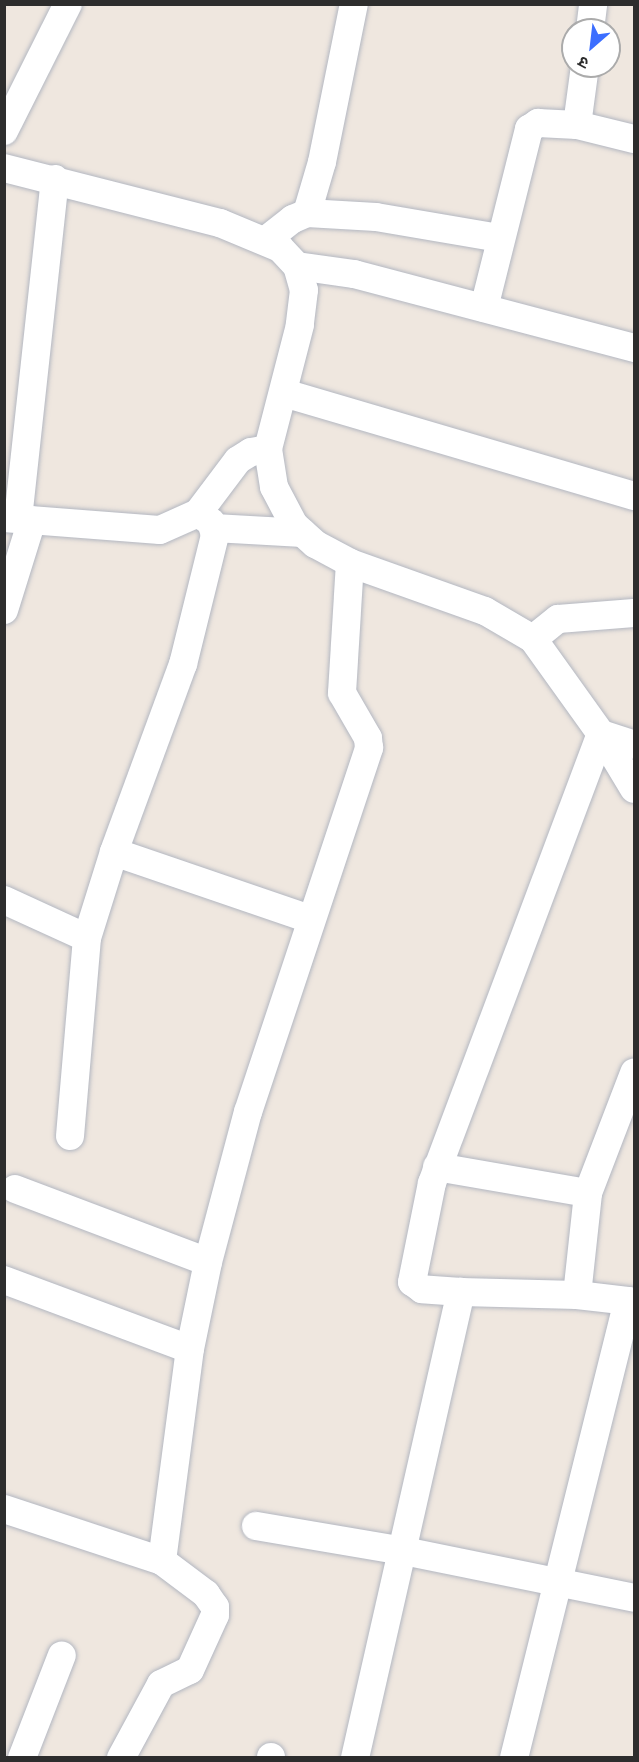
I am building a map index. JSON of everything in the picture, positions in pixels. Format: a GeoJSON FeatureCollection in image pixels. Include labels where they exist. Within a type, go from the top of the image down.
{"type":"FeatureCollection","features":[{"type":"Feature","properties":{"kind":"street"},"geometry":{"type":"LineString","coordinates":[[4,131],[68,4]]}},
{"type":"Feature","properties":{"kind":"street"},"geometry":{"type":"LineString","coordinates":[[307,213],[322,162],[354,4]]}},
{"type":"Feature","properties":{"kind":"street"},"geometry":{"type":"LineString","coordinates":[[577,125],[583,78]]}},
{"type":"Feature","properties":{"kind":"street"},"geometry":{"type":"LineString","coordinates":[[484,308],[499,238],[529,129],[538,123],[577,125],[634,140]]}},
{"type":"Feature","properties":{"kind":"street"},"geometry":{"type":"LineString","coordinates":[[4,168],[55,179],[220,223],[266,240],[280,248],[297,266],[304,290],[284,393],[268,449],[281,504],[303,533],[350,563],[485,611],[533,639],[601,734],[634,789]]}},
{"type":"Feature","properties":{"kind":"street"},"geometry":{"type":"LineString","coordinates":[[4,610],[18,519],[55,179]]}},
{"type":"Feature","properties":{"kind":"street"},"geometry":{"type":"LineString","coordinates":[[266,240],[293,219],[307,213],[376,216],[499,238]]}},
{"type":"Feature","properties":{"kind":"street"},"geometry":{"type":"LineString","coordinates":[[297,266],[354,274],[634,348]]}},
{"type":"Feature","properties":{"kind":"street"},"geometry":{"type":"LineString","coordinates":[[284,393],[634,496]]}},
{"type":"Feature","properties":{"kind":"street"},"geometry":{"type":"LineString","coordinates":[[206,520],[238,460],[251,452],[268,449]]}},
{"type":"Feature","properties":{"kind":"street"},"geometry":{"type":"LineString","coordinates":[[18,519],[160,530],[206,520],[303,533]]}},
{"type":"Feature","properties":{"kind":"street"},"geometry":{"type":"LineString","coordinates":[[70,1136],[87,938],[114,852],[183,664],[215,535],[206,520]]}},
{"type":"Feature","properties":{"kind":"street"},"geometry":{"type":"LineString","coordinates":[[162,1561],[190,1349],[208,1262],[248,1112],[310,919],[369,748],[368,738],[342,693],[350,563]]}},
{"type":"Feature","properties":{"kind":"street"},"geometry":{"type":"LineString","coordinates":[[533,639],[558,619],[634,613]]}},
{"type":"Feature","properties":{"kind":"street"},"geometry":{"type":"LineString","coordinates":[[601,734],[634,745]]}},
{"type":"Feature","properties":{"kind":"street"},"geometry":{"type":"LineString","coordinates":[[513,1758],[631,1302],[577,1295],[461,1292],[422,1288],[412,1282],[437,1167],[601,734]]}},
{"type":"Feature","properties":{"kind":"street"},"geometry":{"type":"LineString","coordinates":[[114,852],[310,919]]}},
{"type":"Feature","properties":{"kind":"street"},"geometry":{"type":"LineString","coordinates":[[4,900],[87,938]]}},
{"type":"Feature","properties":{"kind":"street"},"geometry":{"type":"LineString","coordinates":[[577,1295],[588,1193],[631,1089]]}},
{"type":"Feature","properties":{"kind":"street"},"geometry":{"type":"LineString","coordinates":[[437,1167],[588,1193]]}},
{"type":"Feature","properties":{"kind":"street"},"geometry":{"type":"LineString","coordinates":[[15,1189],[208,1262]]}},
{"type":"Feature","properties":{"kind":"street"},"geometry":{"type":"LineString","coordinates":[[4,1280],[190,1349]]}},
{"type":"Feature","properties":{"kind":"street"},"geometry":{"type":"LineString","coordinates":[[355,1758],[404,1551],[461,1292]]}},
{"type":"Feature","properties":{"kind":"street"},"geometry":{"type":"LineString","coordinates":[[4,1509],[162,1561],[206,1594],[215,1607],[215,1615],[190,1670],[161,1684],[121,1758]]}},
{"type":"Feature","properties":{"kind":"street"},"geometry":{"type":"LineString","coordinates":[[256,1526],[404,1551],[634,1598]]}},
{"type":"Feature","properties":{"kind":"street"},"geometry":{"type":"LineString","coordinates":[[22,1758],[62,1654]]}}]}
